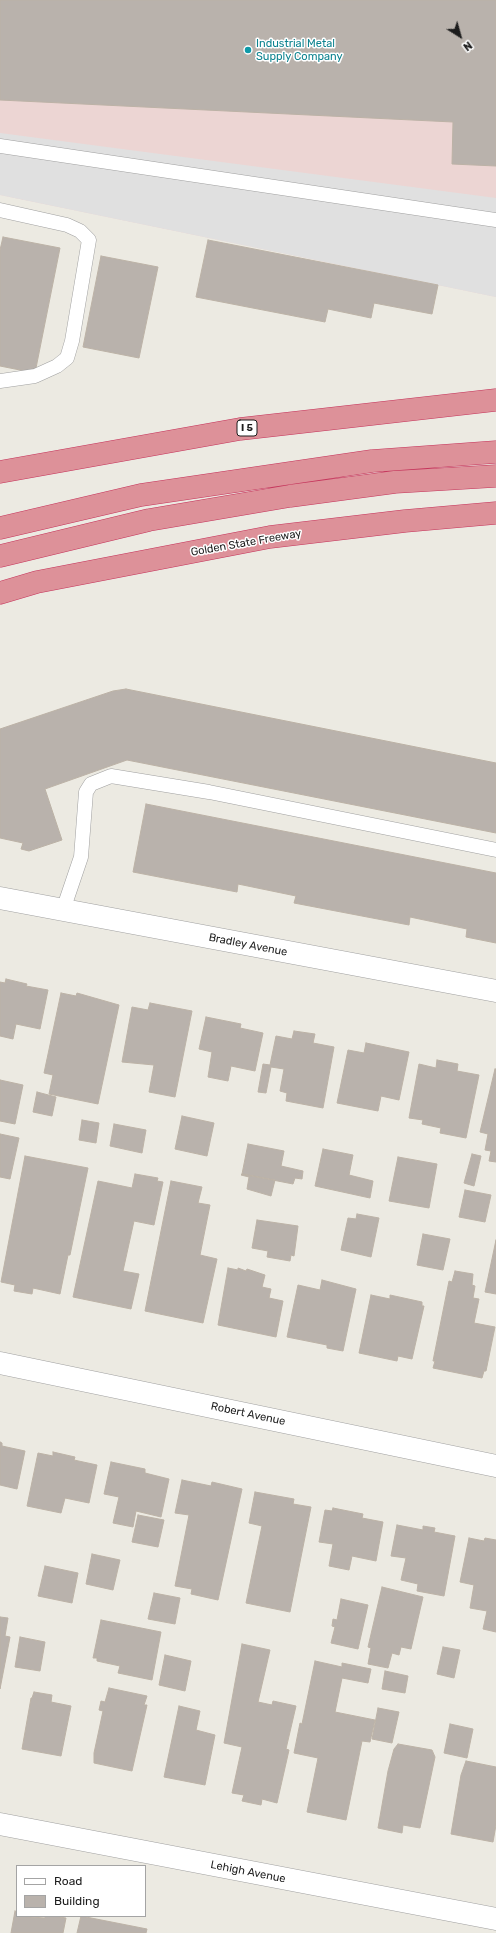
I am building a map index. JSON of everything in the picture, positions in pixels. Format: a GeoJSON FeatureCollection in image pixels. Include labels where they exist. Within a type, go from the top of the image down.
{"type":"FeatureCollection","features":[{"type":"Feature","properties":{"kind":"highway","name":"I 5"},"geometry":{"type":"LineString","coordinates":[[0,472],[240,429],[496,400]]}},
{"type":"Feature","properties":{"kind":"highway"},"geometry":{"type":"LineString","coordinates":[[0,528],[141,495],[372,461],[496,452]]}},
{"type":"Feature","properties":{"kind":"highway"},"geometry":{"type":"LineString","coordinates":[[0,556],[149,520],[290,496],[394,482],[496,476]]}},
{"type":"Feature","properties":{"kind":"highway","name":"Golden State Freeway"},"geometry":{"type":"LineString","coordinates":[[0,593],[37,582],[270,537],[405,521],[496,514]]}},
{"type":"Feature","properties":{"kind":"street","name":"Bradley Avenue"},"geometry":{"type":"LineString","coordinates":[[0,898],[496,991]]}},
{"type":"Feature","properties":{"kind":"street","name":"Robert Avenue"},"geometry":{"type":"LineString","coordinates":[[0,1363],[496,1466]]}},
{"type":"Feature","properties":{"kind":"street","name":"Lehigh Avenue"},"geometry":{"type":"LineString","coordinates":[[0,1824],[496,1919]]}},
{"type":"Feature","properties":{"kind":"lane"},"geometry":{"type":"LineString","coordinates":[[0,146],[496,220]]}},
{"type":"Feature","properties":{"kind":"lane"},"geometry":{"type":"LineString","coordinates":[[0,210],[67,225],[80,231],[89,240],[72,341],[67,358],[57,366],[35,376],[0,381]]}},
{"type":"Feature","properties":{"kind":"lane"},"geometry":{"type":"LineString","coordinates":[[63,910],[81,858],[86,792],[91,784],[111,776],[210,792],[496,850]]}},
{"type":"Feature","properties":{"kind":"shaded area"},"geometry":{"type":"Polygon","coordinates":[[[0,0],[496,0],[496,297],[0,195],[0,0]]]}},
{"type":"Feature","properties":{"kind":"shaded area"},"geometry":{"type":"Polygon","coordinates":[[[0,133],[496,198],[496,297],[0,195],[0,133]]]}},
{"type":"Feature","properties":{"kind":"building","name":"Industrial Metal Supply Company"},"geometry":{"type":"Polygon","coordinates":[[[0,0],[496,0],[496,166],[452,164],[453,122],[0,100],[0,0]]]}},
{"type":"Feature","properties":{"kind":"building"},"geometry":{"type":"Polygon","coordinates":[[[3,237],[60,248],[35,373],[0,366],[0,250],[3,237]]]}},
{"type":"Feature","properties":{"kind":"building"},"geometry":{"type":"Polygon","coordinates":[[[208,240],[438,285],[432,314],[374,303],[371,318],[328,309],[325,322],[196,297],[208,240]]]}},
{"type":"Feature","properties":{"kind":"building"},"geometry":{"type":"Polygon","coordinates":[[[101,256],[158,267],[139,358],[83,347],[101,256]]]}},
{"type":"Feature","properties":{"kind":"building"},"geometry":{"type":"Polygon","coordinates":[[[126,689],[496,763],[496,833],[127,760],[45,789],[62,840],[29,851],[21,849],[23,843],[0,838],[0,729],[113,691],[126,689]]]}},
{"type":"Feature","properties":{"kind":"building"},"geometry":{"type":"Polygon","coordinates":[[[146,804],[496,873],[496,943],[466,937],[467,929],[410,917],[409,925],[294,903],[296,896],[238,884],[237,892],[133,872],[146,804]]]}},
{"type":"Feature","properties":{"kind":"building"},"geometry":{"type":"Polygon","coordinates":[[[6,979],[27,984],[26,986],[48,990],[40,1029],[16,1024],[13,1039],[0,1036],[0,982],[5,983],[6,979]]]}},
{"type":"Feature","properties":{"kind":"building"},"geometry":{"type":"Polygon","coordinates":[[[61,993],[76,996],[77,993],[119,1005],[98,1104],[49,1094],[53,1075],[44,1073],[61,993]]]}},
{"type":"Feature","properties":{"kind":"building"},"geometry":{"type":"Polygon","coordinates":[[[150,1003],[192,1011],[175,1097],[149,1092],[154,1065],[122,1062],[132,1007],[148,1010],[150,1003]]]}},
{"type":"Feature","properties":{"kind":"building"},"geometry":{"type":"Polygon","coordinates":[[[206,1017],[241,1024],[240,1028],[263,1033],[255,1071],[231,1066],[228,1081],[208,1077],[212,1052],[199,1049],[206,1017]]]}},
{"type":"Feature","properties":{"kind":"building"},"geometry":{"type":"Polygon","coordinates":[[[294,1031],[315,1034],[313,1043],[334,1047],[323,1108],[286,1101],[287,1093],[280,1091],[284,1069],[271,1067],[266,1093],[258,1092],[263,1064],[270,1065],[276,1036],[292,1039],[294,1031]]]}},
{"type":"Feature","properties":{"kind":"building"},"geometry":{"type":"Polygon","coordinates":[[[366,1043],[409,1052],[399,1100],[381,1096],[378,1111],[337,1103],[348,1050],[364,1053],[366,1043]]]}},
{"type":"Feature","properties":{"kind":"building"},"geometry":{"type":"Polygon","coordinates":[[[437,1060],[458,1064],[457,1071],[479,1075],[466,1138],[440,1133],[441,1128],[422,1124],[423,1120],[409,1118],[419,1064],[436,1068],[437,1060]]]}},
{"type":"Feature","properties":{"kind":"building"},"geometry":{"type":"Polygon","coordinates":[[[495,1069],[496,1162],[489,1161],[491,1151],[485,1150],[488,1134],[480,1132],[495,1069]]]}},
{"type":"Feature","properties":{"kind":"building"},"geometry":{"type":"Polygon","coordinates":[[[0,1080],[23,1085],[15,1124],[0,1121],[0,1080]]]}},
{"type":"Feature","properties":{"kind":"building"},"geometry":{"type":"Polygon","coordinates":[[[37,1092],[56,1097],[52,1116],[33,1112],[37,1092]]]}},
{"type":"Feature","properties":{"kind":"building"},"geometry":{"type":"Polygon","coordinates":[[[182,1116],[214,1123],[207,1156],[175,1149],[182,1116]]]}},
{"type":"Feature","properties":{"kind":"building"},"geometry":{"type":"Polygon","coordinates":[[[82,1120],[99,1123],[96,1143],[79,1140],[82,1120]]]}},
{"type":"Feature","properties":{"kind":"building"},"geometry":{"type":"Polygon","coordinates":[[[114,1124],[146,1130],[142,1153],[110,1146],[114,1124]]]}},
{"type":"Feature","properties":{"kind":"building"},"geometry":{"type":"Polygon","coordinates":[[[0,1134],[19,1138],[10,1179],[0,1177],[0,1134]]]}},
{"type":"Feature","properties":{"kind":"building"},"geometry":{"type":"Polygon","coordinates":[[[248,1144],[284,1151],[281,1166],[303,1171],[302,1179],[295,1178],[293,1184],[242,1174],[248,1144]]]}},
{"type":"Feature","properties":{"kind":"building"},"geometry":{"type":"Polygon","coordinates":[[[323,1149],[353,1155],[349,1175],[373,1181],[370,1198],[315,1186],[323,1149]]]}},
{"type":"Feature","properties":{"kind":"building"},"geometry":{"type":"Polygon","coordinates":[[[472,1154],[481,1156],[474,1186],[464,1183],[472,1154]]]}},
{"type":"Feature","properties":{"kind":"building"},"geometry":{"type":"Polygon","coordinates":[[[25,1156],[88,1168],[70,1255],[68,1255],[60,1294],[33,1288],[32,1294],[14,1291],[15,1285],[1,1282],[25,1156]]]}},
{"type":"Feature","properties":{"kind":"building"},"geometry":{"type":"Polygon","coordinates":[[[398,1157],[437,1164],[429,1208],[389,1201],[398,1157]]]}},
{"type":"Feature","properties":{"kind":"building"},"geometry":{"type":"Polygon","coordinates":[[[135,1174],[158,1178],[157,1181],[163,1182],[154,1225],[134,1221],[123,1271],[139,1274],[131,1309],[73,1297],[98,1181],[132,1188],[135,1174]]]}},
{"type":"Feature","properties":{"kind":"building"},"geometry":{"type":"Polygon","coordinates":[[[241,1175],[275,1180],[271,1196],[247,1189],[249,1177],[241,1175]]]}},
{"type":"Feature","properties":{"kind":"building"},"geometry":{"type":"Polygon","coordinates":[[[171,1181],[202,1187],[198,1203],[210,1205],[200,1255],[217,1259],[203,1323],[145,1311],[171,1181]]]}},
{"type":"Feature","properties":{"kind":"building"},"geometry":{"type":"Polygon","coordinates":[[[465,1190],[491,1195],[485,1222],[459,1217],[465,1190]]]}},
{"type":"Feature","properties":{"kind":"building"},"geometry":{"type":"Polygon","coordinates":[[[357,1214],[379,1218],[371,1257],[341,1250],[348,1218],[356,1219],[357,1214]]]}},
{"type":"Feature","properties":{"kind":"building"},"geometry":{"type":"Polygon","coordinates":[[[257,1220],[298,1226],[294,1256],[291,1255],[290,1261],[267,1257],[268,1251],[252,1248],[257,1220]]]}},
{"type":"Feature","properties":{"kind":"building"},"geometry":{"type":"Polygon","coordinates":[[[423,1234],[450,1239],[443,1270],[417,1265],[423,1234]]]}},
{"type":"Feature","properties":{"kind":"building"},"geometry":{"type":"Polygon","coordinates":[[[496,1240],[496,1294],[485,1292],[496,1240]]]}},
{"type":"Feature","properties":{"kind":"building"},"geometry":{"type":"Polygon","coordinates":[[[228,1268],[238,1270],[238,1268],[246,1271],[247,1269],[265,1275],[262,1287],[271,1289],[269,1298],[283,1301],[276,1337],[218,1325],[228,1268]]]}},
{"type":"Feature","properties":{"kind":"building"},"geometry":{"type":"Polygon","coordinates":[[[455,1271],[473,1274],[472,1285],[475,1286],[473,1298],[479,1299],[474,1323],[495,1327],[486,1371],[484,1371],[482,1378],[433,1368],[435,1361],[433,1361],[449,1281],[452,1282],[455,1271]]]}},
{"type":"Feature","properties":{"kind":"building"},"geometry":{"type":"Polygon","coordinates":[[[322,1280],[356,1289],[343,1351],[327,1348],[327,1345],[287,1337],[298,1285],[320,1290],[322,1280]]]}},
{"type":"Feature","properties":{"kind":"building"},"geometry":{"type":"Polygon","coordinates":[[[371,1295],[390,1299],[390,1295],[422,1302],[422,1306],[424,1306],[412,1359],[398,1356],[397,1361],[359,1353],[371,1295]]]}},
{"type":"Feature","properties":{"kind":"building"},"geometry":{"type":"Polygon","coordinates":[[[0,1442],[2,1443],[2,1446],[25,1451],[17,1489],[0,1485],[0,1442]]]}},
{"type":"Feature","properties":{"kind":"building"},"geometry":{"type":"Polygon","coordinates":[[[53,1452],[75,1457],[74,1460],[97,1465],[89,1503],[65,1498],[61,1513],[27,1506],[38,1453],[53,1456],[53,1452]]]}},
{"type":"Feature","properties":{"kind":"building"},"geometry":{"type":"Polygon","coordinates":[[[111,1462],[145,1469],[145,1473],[169,1479],[161,1517],[136,1511],[133,1527],[113,1523],[119,1497],[104,1494],[111,1462]]]}},
{"type":"Feature","properties":{"kind":"building"},"geometry":{"type":"Polygon","coordinates":[[[182,1480],[211,1486],[212,1482],[242,1489],[218,1600],[191,1594],[192,1589],[175,1586],[189,1515],[175,1513],[182,1480]]]}},
{"type":"Feature","properties":{"kind":"building"},"geometry":{"type":"Polygon","coordinates":[[[255,1492],[294,1499],[293,1504],[311,1507],[290,1612],[246,1603],[262,1526],[249,1523],[255,1492]]]}},
{"type":"Feature","properties":{"kind":"building"},"geometry":{"type":"Polygon","coordinates":[[[333,1508],[363,1514],[362,1518],[383,1522],[376,1561],[352,1556],[349,1570],[329,1566],[333,1544],[319,1542],[325,1510],[332,1511],[333,1508]]]}},
{"type":"Feature","properties":{"kind":"building"},"geometry":{"type":"Polygon","coordinates":[[[138,1515],[164,1520],[158,1547],[132,1542],[138,1515]]]}},
{"type":"Feature","properties":{"kind":"building"},"geometry":{"type":"Polygon","coordinates":[[[397,1525],[423,1530],[423,1526],[435,1528],[434,1532],[455,1536],[444,1596],[417,1591],[418,1584],[401,1580],[406,1558],[391,1556],[397,1525]]]}},
{"type":"Feature","properties":{"kind":"building"},"geometry":{"type":"Polygon","coordinates":[[[469,1538],[484,1541],[485,1538],[496,1540],[496,1632],[483,1629],[487,1611],[470,1608],[474,1585],[460,1582],[469,1538]]]}},
{"type":"Feature","properties":{"kind":"building"},"geometry":{"type":"Polygon","coordinates":[[[92,1554],[120,1560],[113,1590],[86,1584],[92,1554]]]}},
{"type":"Feature","properties":{"kind":"building"},"geometry":{"type":"Polygon","coordinates":[[[45,1566],[78,1573],[72,1603],[38,1596],[45,1566]]]}},
{"type":"Feature","properties":{"kind":"building"},"geometry":{"type":"Polygon","coordinates":[[[382,1587],[423,1597],[411,1649],[401,1647],[399,1655],[392,1653],[388,1668],[368,1664],[371,1648],[368,1647],[382,1587]]]}},
{"type":"Feature","properties":{"kind":"building"},"geometry":{"type":"Polygon","coordinates":[[[154,1593],[180,1598],[175,1624],[148,1619],[154,1593]]]}},
{"type":"Feature","properties":{"kind":"building"},"geometry":{"type":"Polygon","coordinates":[[[341,1599],[368,1605],[358,1649],[331,1643],[335,1627],[332,1626],[333,1619],[337,1620],[341,1599]]]}},
{"type":"Feature","properties":{"kind":"building"},"geometry":{"type":"Polygon","coordinates":[[[0,1617],[8,1618],[5,1636],[10,1637],[0,1689],[0,1617]]]}},
{"type":"Feature","properties":{"kind":"building"},"geometry":{"type":"Polygon","coordinates":[[[101,1620],[161,1632],[152,1680],[118,1673],[120,1666],[97,1661],[97,1658],[93,1658],[101,1620]]]}},
{"type":"Feature","properties":{"kind":"building"},"geometry":{"type":"Polygon","coordinates":[[[20,1637],[45,1642],[40,1671],[15,1667],[20,1637]]]}},
{"type":"Feature","properties":{"kind":"building"},"geometry":{"type":"Polygon","coordinates":[[[242,1644],[270,1650],[258,1702],[272,1705],[273,1701],[296,1706],[286,1749],[289,1750],[277,1803],[262,1799],[261,1805],[242,1801],[244,1795],[232,1793],[242,1747],[224,1743],[242,1644]]]}},
{"type":"Feature","properties":{"kind":"building"},"geometry":{"type":"Polygon","coordinates":[[[443,1647],[460,1650],[454,1678],[437,1674],[443,1647]]]}},
{"type":"Feature","properties":{"kind":"building"},"geometry":{"type":"Polygon","coordinates":[[[165,1655],[191,1661],[185,1691],[159,1685],[165,1655]]]}},
{"type":"Feature","properties":{"kind":"building"},"geometry":{"type":"Polygon","coordinates":[[[315,1661],[342,1667],[342,1663],[371,1669],[368,1683],[342,1678],[335,1712],[375,1720],[370,1742],[362,1741],[346,1820],[307,1812],[318,1758],[294,1753],[300,1723],[302,1724],[315,1661]]]}},
{"type":"Feature","properties":{"kind":"building"},"geometry":{"type":"Polygon","coordinates":[[[385,1671],[408,1676],[405,1693],[382,1689],[385,1671]]]}},
{"type":"Feature","properties":{"kind":"building"},"geometry":{"type":"Polygon","coordinates":[[[109,1688],[147,1696],[144,1705],[147,1705],[132,1771],[94,1763],[94,1753],[103,1711],[99,1710],[101,1701],[105,1702],[109,1688]]]}},
{"type":"Feature","properties":{"kind":"building"},"geometry":{"type":"Polygon","coordinates":[[[34,1692],[52,1695],[51,1702],[71,1706],[61,1756],[22,1749],[31,1698],[34,1692]]]}},
{"type":"Feature","properties":{"kind":"building"},"geometry":{"type":"Polygon","coordinates":[[[179,1706],[200,1711],[196,1730],[215,1735],[205,1785],[164,1777],[179,1706]]]}},
{"type":"Feature","properties":{"kind":"building"},"geometry":{"type":"Polygon","coordinates":[[[378,1708],[399,1712],[392,1743],[372,1739],[378,1708]]]}},
{"type":"Feature","properties":{"kind":"building"},"geometry":{"type":"Polygon","coordinates":[[[450,1724],[473,1729],[467,1758],[444,1753],[450,1724]]]}},
{"type":"Feature","properties":{"kind":"building"},"geometry":{"type":"Polygon","coordinates":[[[398,1744],[432,1750],[435,1757],[420,1828],[403,1825],[402,1833],[378,1828],[388,1771],[394,1749],[398,1744]]]}},
{"type":"Feature","properties":{"kind":"building"},"geometry":{"type":"Polygon","coordinates":[[[466,1761],[496,1767],[496,1825],[493,1842],[451,1834],[461,1775],[466,1761]]]}},
{"type":"Feature","properties":{"kind":"building"},"geometry":{"type":"Polygon","coordinates":[[[15,1911],[16,1917],[66,1918],[63,1933],[11,1933],[15,1911]]]}},
{"type":"Feature","properties":{"kind":"building"},"geometry":{"type":"Polygon","coordinates":[[[81,1917],[147,1929],[146,1933],[77,1933],[81,1917]]]}},
{"type":"Feature","properties":{"kind":"place","name":"Industrial Metal Supply Company"},"geometry":{"type":"Point","coordinates":[248,50]}}]}
